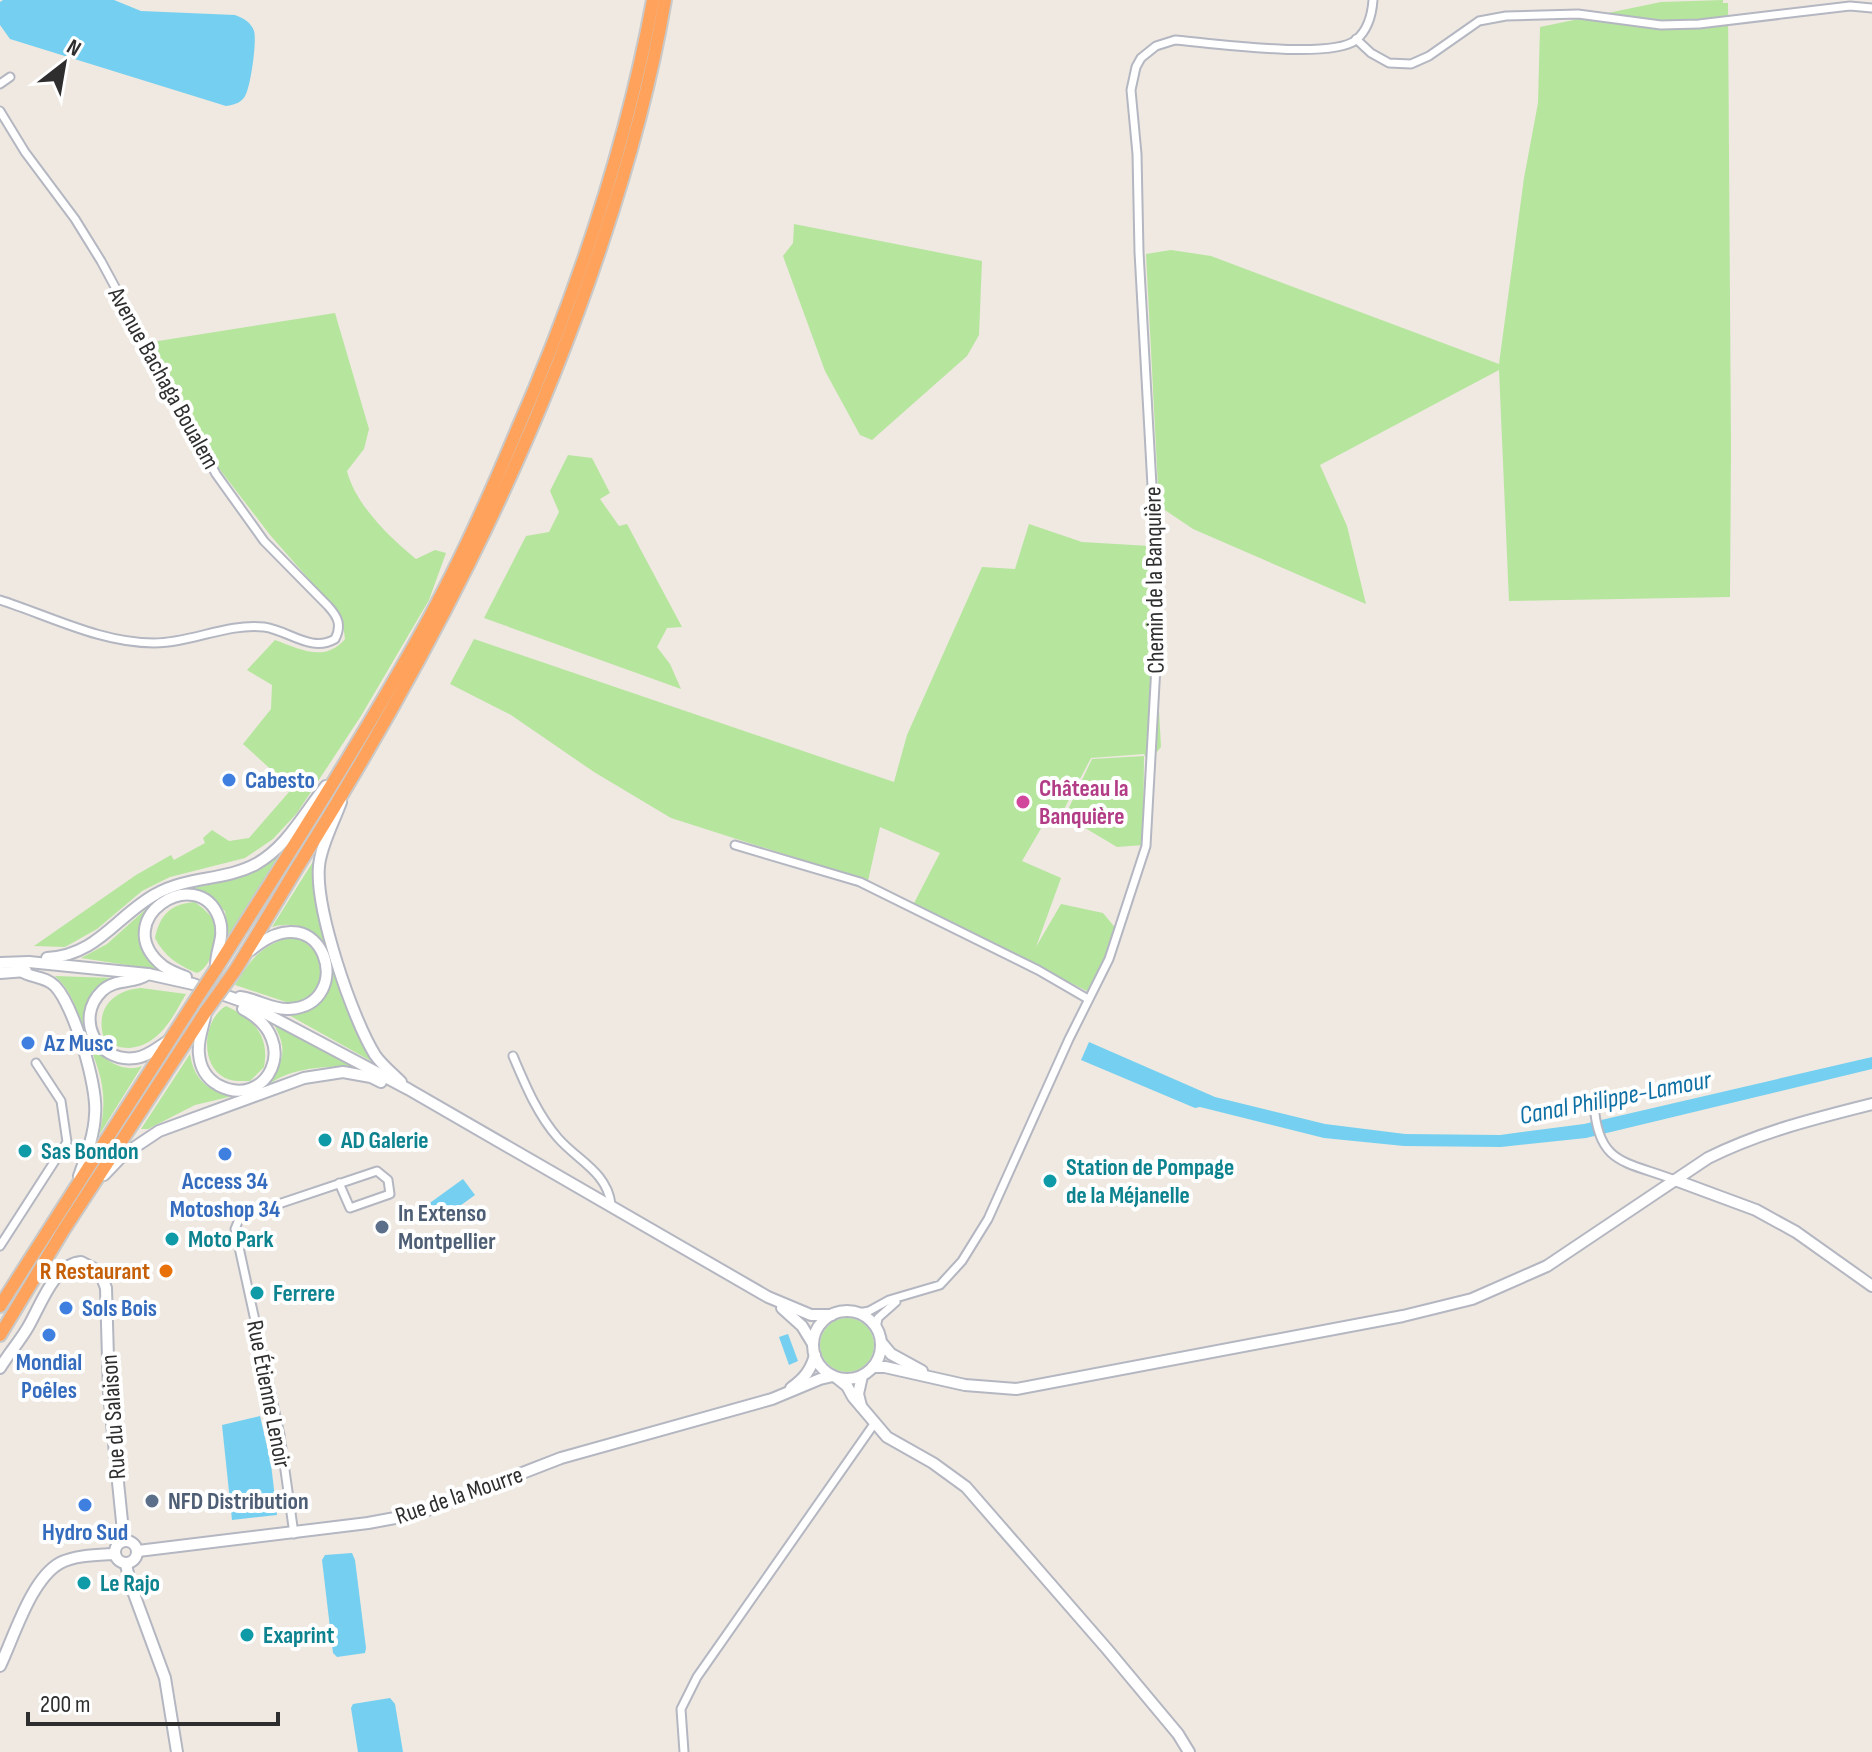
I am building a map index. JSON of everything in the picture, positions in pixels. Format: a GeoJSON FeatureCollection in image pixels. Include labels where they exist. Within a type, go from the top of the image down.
{"type":"FeatureCollection","features":[{"type":"Feature","properties":{"kind":"highway"},"geometry":{"type":"LineString","coordinates":[[0,1306],[343,767],[448,581],[485,506],[547,360],[601,214],[636,81],[653,0]]}},
{"type":"Feature","properties":{"kind":"highway"},"geometry":{"type":"LineString","coordinates":[[0,1335],[206,1011],[245,955],[345,791],[453,599],[495,512],[581,308],[630,156],[665,0]]}},
{"type":"Feature","properties":{"kind":"main road"},"geometry":{"type":"LineString","coordinates":[[0,963],[61,957],[86,948],[142,903],[175,885],[229,874],[256,864],[281,846],[343,767]]}},
{"type":"Feature","properties":{"kind":"main road"},"geometry":{"type":"LineString","coordinates":[[345,791],[320,862],[322,898],[348,995],[364,1034],[380,1061],[403,1087]]}},
{"type":"Feature","properties":{"kind":"main road"},"geometry":{"type":"LineString","coordinates":[[193,984],[164,967],[147,943],[146,923],[155,908],[166,899],[191,895],[213,907],[222,927],[216,969]]}},
{"type":"Feature","properties":{"kind":"main road"},"geometry":{"type":"LineString","coordinates":[[230,996],[253,998],[289,1009],[312,1002],[326,980],[324,952],[311,938],[298,932],[269,937],[245,955]]}},
{"type":"Feature","properties":{"kind":"main road"},"geometry":{"type":"LineString","coordinates":[[29,962],[148,974],[230,996],[403,1087],[768,1297],[811,1315],[859,1313],[876,1328],[881,1342],[891,1354],[938,1378]]}},
{"type":"Feature","properties":{"kind":"main road"},"geometry":{"type":"LineString","coordinates":[[0,973],[63,966]]}},
{"type":"Feature","properties":{"kind":"main road"},"geometry":{"type":"LineString","coordinates":[[21,971],[49,981],[60,993],[90,1071],[95,1115],[90,1145],[75,1189]]}},
{"type":"Feature","properties":{"kind":"main road"},"geometry":{"type":"LineString","coordinates":[[148,974],[141,980],[121,982],[103,990],[90,1013],[92,1035],[104,1051],[125,1058],[143,1056],[168,1041]]}},
{"type":"Feature","properties":{"kind":"main road"},"geometry":{"type":"LineString","coordinates":[[206,1011],[198,1049],[206,1075],[213,1082],[232,1090],[257,1085],[273,1067],[273,1039],[255,1015],[237,1005],[230,996]]}},
{"type":"Feature","properties":{"kind":"main road"},"geometry":{"type":"LineString","coordinates":[[90,1191],[123,1155],[159,1131],[304,1078],[343,1072],[403,1087]]}},
{"type":"Feature","properties":{"kind":"main road"},"geometry":{"type":"LineString","coordinates":[[873,1367],[992,1389],[1044,1386],[1403,1316],[1472,1299],[1547,1266],[1730,1147],[1792,1125],[1872,1104]]}},
{"type":"Feature","properties":{"kind":"main road"},"geometry":{"type":"LineString","coordinates":[[1675,1180],[1756,1210],[1796,1232],[1872,1286]]}},
{"type":"Feature","properties":{"kind":"main road","name":"Rue du Salaison"},"geometry":{"type":"LineString","coordinates":[[0,1368],[30,1325],[37,1306],[67,1265],[81,1262],[96,1268],[104,1279],[107,1293],[109,1394],[124,1541]]}},
{"type":"Feature","properties":{"kind":"main road"},"geometry":{"type":"LineString","coordinates":[[768,1297],[802,1326],[825,1371],[847,1386],[887,1437],[933,1463],[966,1487],[1107,1649],[1178,1734],[1189,1752]]}},
{"type":"Feature","properties":{"kind":"main road"},"geometry":{"type":"LineString","coordinates":[[814,1350],[818,1327],[832,1315]]}},
{"type":"Feature","properties":{"kind":"main road"},"geometry":{"type":"LineString","coordinates":[[835,1377],[862,1376],[878,1359],[881,1342]]}},
{"type":"Feature","properties":{"kind":"main road","name":"Rue de la Mourre"},"geometry":{"type":"LineString","coordinates":[[772,1399],[804,1377],[811,1367],[814,1350]]}},
{"type":"Feature","properties":{"kind":"main road"},"geometry":{"type":"LineString","coordinates":[[862,1376],[858,1394],[862,1408]]}},
{"type":"Feature","properties":{"kind":"main road","name":"Rue de la Mourre"},"geometry":{"type":"LineString","coordinates":[[138,1551],[294,1534],[417,1514],[597,1446],[772,1399],[820,1379],[835,1377]]}},
{"type":"Feature","properties":{"kind":"main road"},"geometry":{"type":"LineString","coordinates":[[124,1541],[134,1544],[138,1551],[133,1561],[126,1564],[119,1561],[115,1554],[118,1545],[124,1541]]}},
{"type":"Feature","properties":{"kind":"main road"},"geometry":{"type":"LineString","coordinates":[[0,1666],[44,1576],[61,1562],[115,1554]]}},
{"type":"Feature","properties":{"kind":"main road"},"geometry":{"type":"LineString","coordinates":[[126,1564],[168,1690],[177,1752]]}},
{"type":"Feature","properties":{"kind":"street"},"geometry":{"type":"LineString","coordinates":[[1373,0],[1368,23],[1356,39],[1371,53],[1389,63],[1411,64],[1429,56],[1479,21],[1506,16],[1578,14],[1661,25],[1850,6],[1872,8]]}},
{"type":"Feature","properties":{"kind":"street","name":"Chemin de la Banquière"},"geometry":{"type":"LineString","coordinates":[[859,1313],[889,1300],[940,1285],[949,1278],[988,1219],[1109,959],[1146,846],[1159,612],[1139,252],[1137,154],[1131,90],[1136,67],[1149,50],[1175,40],[1315,51],[1341,47],[1356,39]]}},
{"type":"Feature","properties":{"kind":"street"},"geometry":{"type":"LineString","coordinates":[[0,84],[10,77]]}},
{"type":"Feature","properties":{"kind":"street","name":"Avenue Bachaga Boualem"},"geometry":{"type":"LineString","coordinates":[[0,111],[101,261],[216,474],[264,541],[336,616],[339,625],[338,633],[328,643],[317,644],[264,627],[240,628],[180,640],[144,642],[94,633],[0,600]]}},
{"type":"Feature","properties":{"kind":"street"},"geometry":{"type":"LineString","coordinates":[[735,845],[860,882],[1024,963],[1088,999]]}},
{"type":"Feature","properties":{"kind":"street"},"geometry":{"type":"LineString","coordinates":[[513,1056],[531,1098],[557,1138],[603,1180],[611,1204]]}},
{"type":"Feature","properties":{"kind":"street"},"geometry":{"type":"LineString","coordinates":[[0,1246],[67,1142],[61,1101],[36,1063]]}},
{"type":"Feature","properties":{"kind":"street"},"geometry":{"type":"LineString","coordinates":[[1594,1104],[1599,1139],[1605,1149],[1618,1158],[1675,1180]]}},
{"type":"Feature","properties":{"kind":"street","name":"Rue Étienne Lenoir"},"geometry":{"type":"LineString","coordinates":[[294,1534],[280,1435],[235,1229],[240,1217],[339,1183],[377,1171],[388,1180],[390,1194],[350,1208],[339,1183]]}},
{"type":"Feature","properties":{"kind":"street","name":"Chemin de la Banquière"},"geometry":{"type":"LineString","coordinates":[[876,1328],[883,1312],[904,1297]]}},
{"type":"Feature","properties":{"kind":"street"},"geometry":{"type":"LineString","coordinates":[[684,1752],[681,1709],[697,1677],[874,1424]]}},
{"type":"Feature","properties":{"kind":"green space"},"geometry":{"type":"Polygon","coordinates":[[[1723,0],[1723,3],[1728,3],[1730,597],[1509,601],[1499,370],[1320,465],[1347,526],[1366,604],[1193,529],[1159,506],[1146,254],[1171,250],[1211,256],[1499,364],[1524,178],[1538,103],[1540,27],[1661,2],[1723,0]]]}},
{"type":"Feature","properties":{"kind":"green space"},"geometry":{"type":"Polygon","coordinates":[[[794,224],[982,261],[979,335],[967,356],[872,440],[860,435],[825,371],[783,256],[793,243],[794,224]]]}},
{"type":"Feature","properties":{"kind":"green space"},"geometry":{"type":"Polygon","coordinates":[[[335,313],[369,429],[364,449],[347,471],[365,508],[416,559],[435,550],[446,553],[429,600],[361,716],[297,813],[273,839],[245,858],[170,877],[142,891],[97,929],[65,947],[34,946],[136,875],[171,855],[174,860],[205,843],[203,838],[212,830],[229,841],[249,838],[289,792],[287,784],[243,744],[271,709],[272,685],[247,670],[275,640],[312,652],[329,651],[345,639],[342,617],[270,535],[211,458],[152,342],[335,313]]]}},
{"type":"Feature","properties":{"kind":"green space"},"geometry":{"type":"Polygon","coordinates":[[[568,455],[592,458],[610,493],[600,499],[619,526],[627,524],[682,627],[667,628],[657,647],[670,664],[681,689],[484,618],[526,536],[549,532],[559,512],[550,491],[568,455]]]}},
{"type":"Feature","properties":{"kind":"green space"},"geometry":{"type":"Polygon","coordinates":[[[1029,524],[1082,542],[1150,546],[1161,747],[1148,762],[1144,754],[1091,758],[1062,813],[1053,808],[1022,861],[1061,878],[1036,947],[1061,904],[1103,913],[1118,931],[1087,991],[913,905],[940,853],[880,827],[868,881],[671,818],[594,772],[511,715],[450,684],[474,639],[894,782],[907,735],[982,567],[1015,569],[1029,524]]]}},
{"type":"Feature","properties":{"kind":"green space"},"geometry":{"type":"Polygon","coordinates":[[[1144,756],[1143,845],[1117,847],[1065,816],[1092,759],[1144,756]]]}},
{"type":"Feature","properties":{"kind":"green space"},"geometry":{"type":"Polygon","coordinates":[[[284,851],[229,938],[225,911],[204,893],[187,889],[226,881],[250,872],[284,851]]]}},
{"type":"Feature","properties":{"kind":"green space"},"geometry":{"type":"Polygon","coordinates":[[[314,860],[315,884],[343,994],[371,1061],[287,1014],[311,1006],[326,993],[332,976],[331,959],[323,943],[310,931],[293,925],[272,927],[314,860]]]}},
{"type":"Feature","properties":{"kind":"green space"},"geometry":{"type":"Polygon","coordinates":[[[156,900],[143,920],[139,936],[144,952],[160,970],[81,958],[107,944],[156,900]]]}},
{"type":"Feature","properties":{"kind":"green space"},"geometry":{"type":"Polygon","coordinates":[[[195,902],[212,918],[215,935],[210,958],[197,973],[173,960],[155,938],[168,912],[179,905],[195,902]]]}},
{"type":"Feature","properties":{"kind":"green space"},"geometry":{"type":"Polygon","coordinates":[[[292,936],[316,953],[323,970],[318,987],[310,995],[292,1004],[235,985],[258,954],[292,936]]]}},
{"type":"Feature","properties":{"kind":"green space"},"geometry":{"type":"Polygon","coordinates":[[[55,976],[113,978],[95,991],[87,1006],[86,1023],[90,1039],[100,1053],[113,1063],[127,1068],[142,1066],[99,1135],[103,1096],[99,1073],[74,1004],[67,989],[55,976]]]}},
{"type":"Feature","properties":{"kind":"green space"},"geometry":{"type":"Polygon","coordinates":[[[141,988],[186,994],[164,1029],[149,1042],[129,1048],[114,1045],[103,1035],[102,1016],[105,1008],[123,992],[141,988]]]}},
{"type":"Feature","properties":{"kind":"green space"},"geometry":{"type":"Polygon","coordinates":[[[226,1006],[251,1022],[262,1037],[264,1067],[250,1081],[225,1078],[211,1063],[207,1042],[209,1031],[218,1012],[226,1006]]]}},
{"type":"Feature","properties":{"kind":"green space"},"geometry":{"type":"Polygon","coordinates":[[[272,1021],[359,1068],[312,1069],[288,1074],[268,1085],[282,1053],[281,1039],[272,1021]]]}},
{"type":"Feature","properties":{"kind":"green space"},"geometry":{"type":"Polygon","coordinates":[[[190,1054],[195,1071],[204,1083],[233,1096],[195,1105],[148,1129],[141,1129],[190,1054]]]}},
{"type":"Feature","properties":{"kind":"green space"},"geometry":{"type":"Polygon","coordinates":[[[847,1318],[866,1326],[874,1345],[866,1364],[847,1372],[828,1364],[820,1345],[828,1326],[847,1318]]]}},
{"type":"Feature","properties":{"kind":"water"},"geometry":{"type":"Polygon","coordinates":[[[114,0],[141,11],[235,15],[249,23],[255,36],[252,72],[246,94],[238,103],[226,106],[10,39],[0,25],[0,2],[114,0]]]}},
{"type":"Feature","properties":{"kind":"water"},"geometry":{"type":"Polygon","coordinates":[[[1089,1042],[1215,1097],[1325,1124],[1405,1134],[1500,1135],[1584,1124],[1872,1057],[1872,1069],[1586,1138],[1501,1147],[1404,1146],[1324,1138],[1195,1108],[1081,1060],[1089,1042]]]}},
{"type":"Feature","properties":{"kind":"water"},"geometry":{"type":"Polygon","coordinates":[[[463,1179],[475,1195],[439,1221],[427,1205],[463,1179]]]}},
{"type":"Feature","properties":{"kind":"water"},"geometry":{"type":"Polygon","coordinates":[[[788,1334],[798,1361],[789,1365],[779,1337],[788,1334]]]}},
{"type":"Feature","properties":{"kind":"water"},"geometry":{"type":"Polygon","coordinates":[[[260,1416],[271,1464],[277,1515],[232,1520],[222,1425],[260,1416]]]}},
{"type":"Feature","properties":{"kind":"water"},"geometry":{"type":"Polygon","coordinates":[[[352,1553],[366,1648],[365,1653],[337,1657],[333,1653],[322,1560],[325,1555],[352,1553]]]}},
{"type":"Feature","properties":{"kind":"water"},"geometry":{"type":"Polygon","coordinates":[[[390,1698],[395,1704],[403,1752],[358,1752],[351,1708],[353,1704],[390,1698]]]}},
{"type":"Feature","properties":{"kind":"place","name":"Cabesto"},"geometry":{"type":"Point","coordinates":[229,780]}},
{"type":"Feature","properties":{"kind":"place","name":"Château la Banquière"},"geometry":{"type":"Point","coordinates":[1023,802]}},
{"type":"Feature","properties":{"kind":"place","name":"Az Musc"},"geometry":{"type":"Point","coordinates":[28,1043]}},
{"type":"Feature","properties":{"kind":"place","name":"AD Galerie"},"geometry":{"type":"Point","coordinates":[325,1140]}},
{"type":"Feature","properties":{"kind":"place","name":"Sas Bondon"},"geometry":{"type":"Point","coordinates":[25,1151]}},
{"type":"Feature","properties":{"kind":"place","name":"Access 34 Motoshop 34"},"geometry":{"type":"Point","coordinates":[225,1154]}},
{"type":"Feature","properties":{"kind":"place","name":"Station de Pompage de la Méjanelle"},"geometry":{"type":"Point","coordinates":[1050,1181]}},
{"type":"Feature","properties":{"kind":"place","name":"In Extenso Montpellier"},"geometry":{"type":"Point","coordinates":[382,1227]}},
{"type":"Feature","properties":{"kind":"place","name":"Moto Park"},"geometry":{"type":"Point","coordinates":[172,1239]}},
{"type":"Feature","properties":{"kind":"place","name":"R Restaurant"},"geometry":{"type":"Point","coordinates":[166,1271]}},
{"type":"Feature","properties":{"kind":"place","name":"Ferrere"},"geometry":{"type":"Point","coordinates":[257,1293]}},
{"type":"Feature","properties":{"kind":"place","name":"Sols Bois"},"geometry":{"type":"Point","coordinates":[66,1308]}},
{"type":"Feature","properties":{"kind":"place","name":"Mondial Poêles"},"geometry":{"type":"Point","coordinates":[49,1335]}},
{"type":"Feature","properties":{"kind":"place","name":"NFD Distribution"},"geometry":{"type":"Point","coordinates":[152,1501]}},
{"type":"Feature","properties":{"kind":"place","name":"Hydro Sud"},"geometry":{"type":"Point","coordinates":[85,1505]}},
{"type":"Feature","properties":{"kind":"place","name":"Le Rajo"},"geometry":{"type":"Point","coordinates":[84,1583]}},
{"type":"Feature","properties":{"kind":"place","name":"Exaprint"},"geometry":{"type":"Point","coordinates":[247,1635]}},
{"type":"Feature","properties":{"kind":"water label","name":"Canal Philippe-Lamour"},"geometry":{"type":"Point","coordinates":[1615,1097]}}]}
